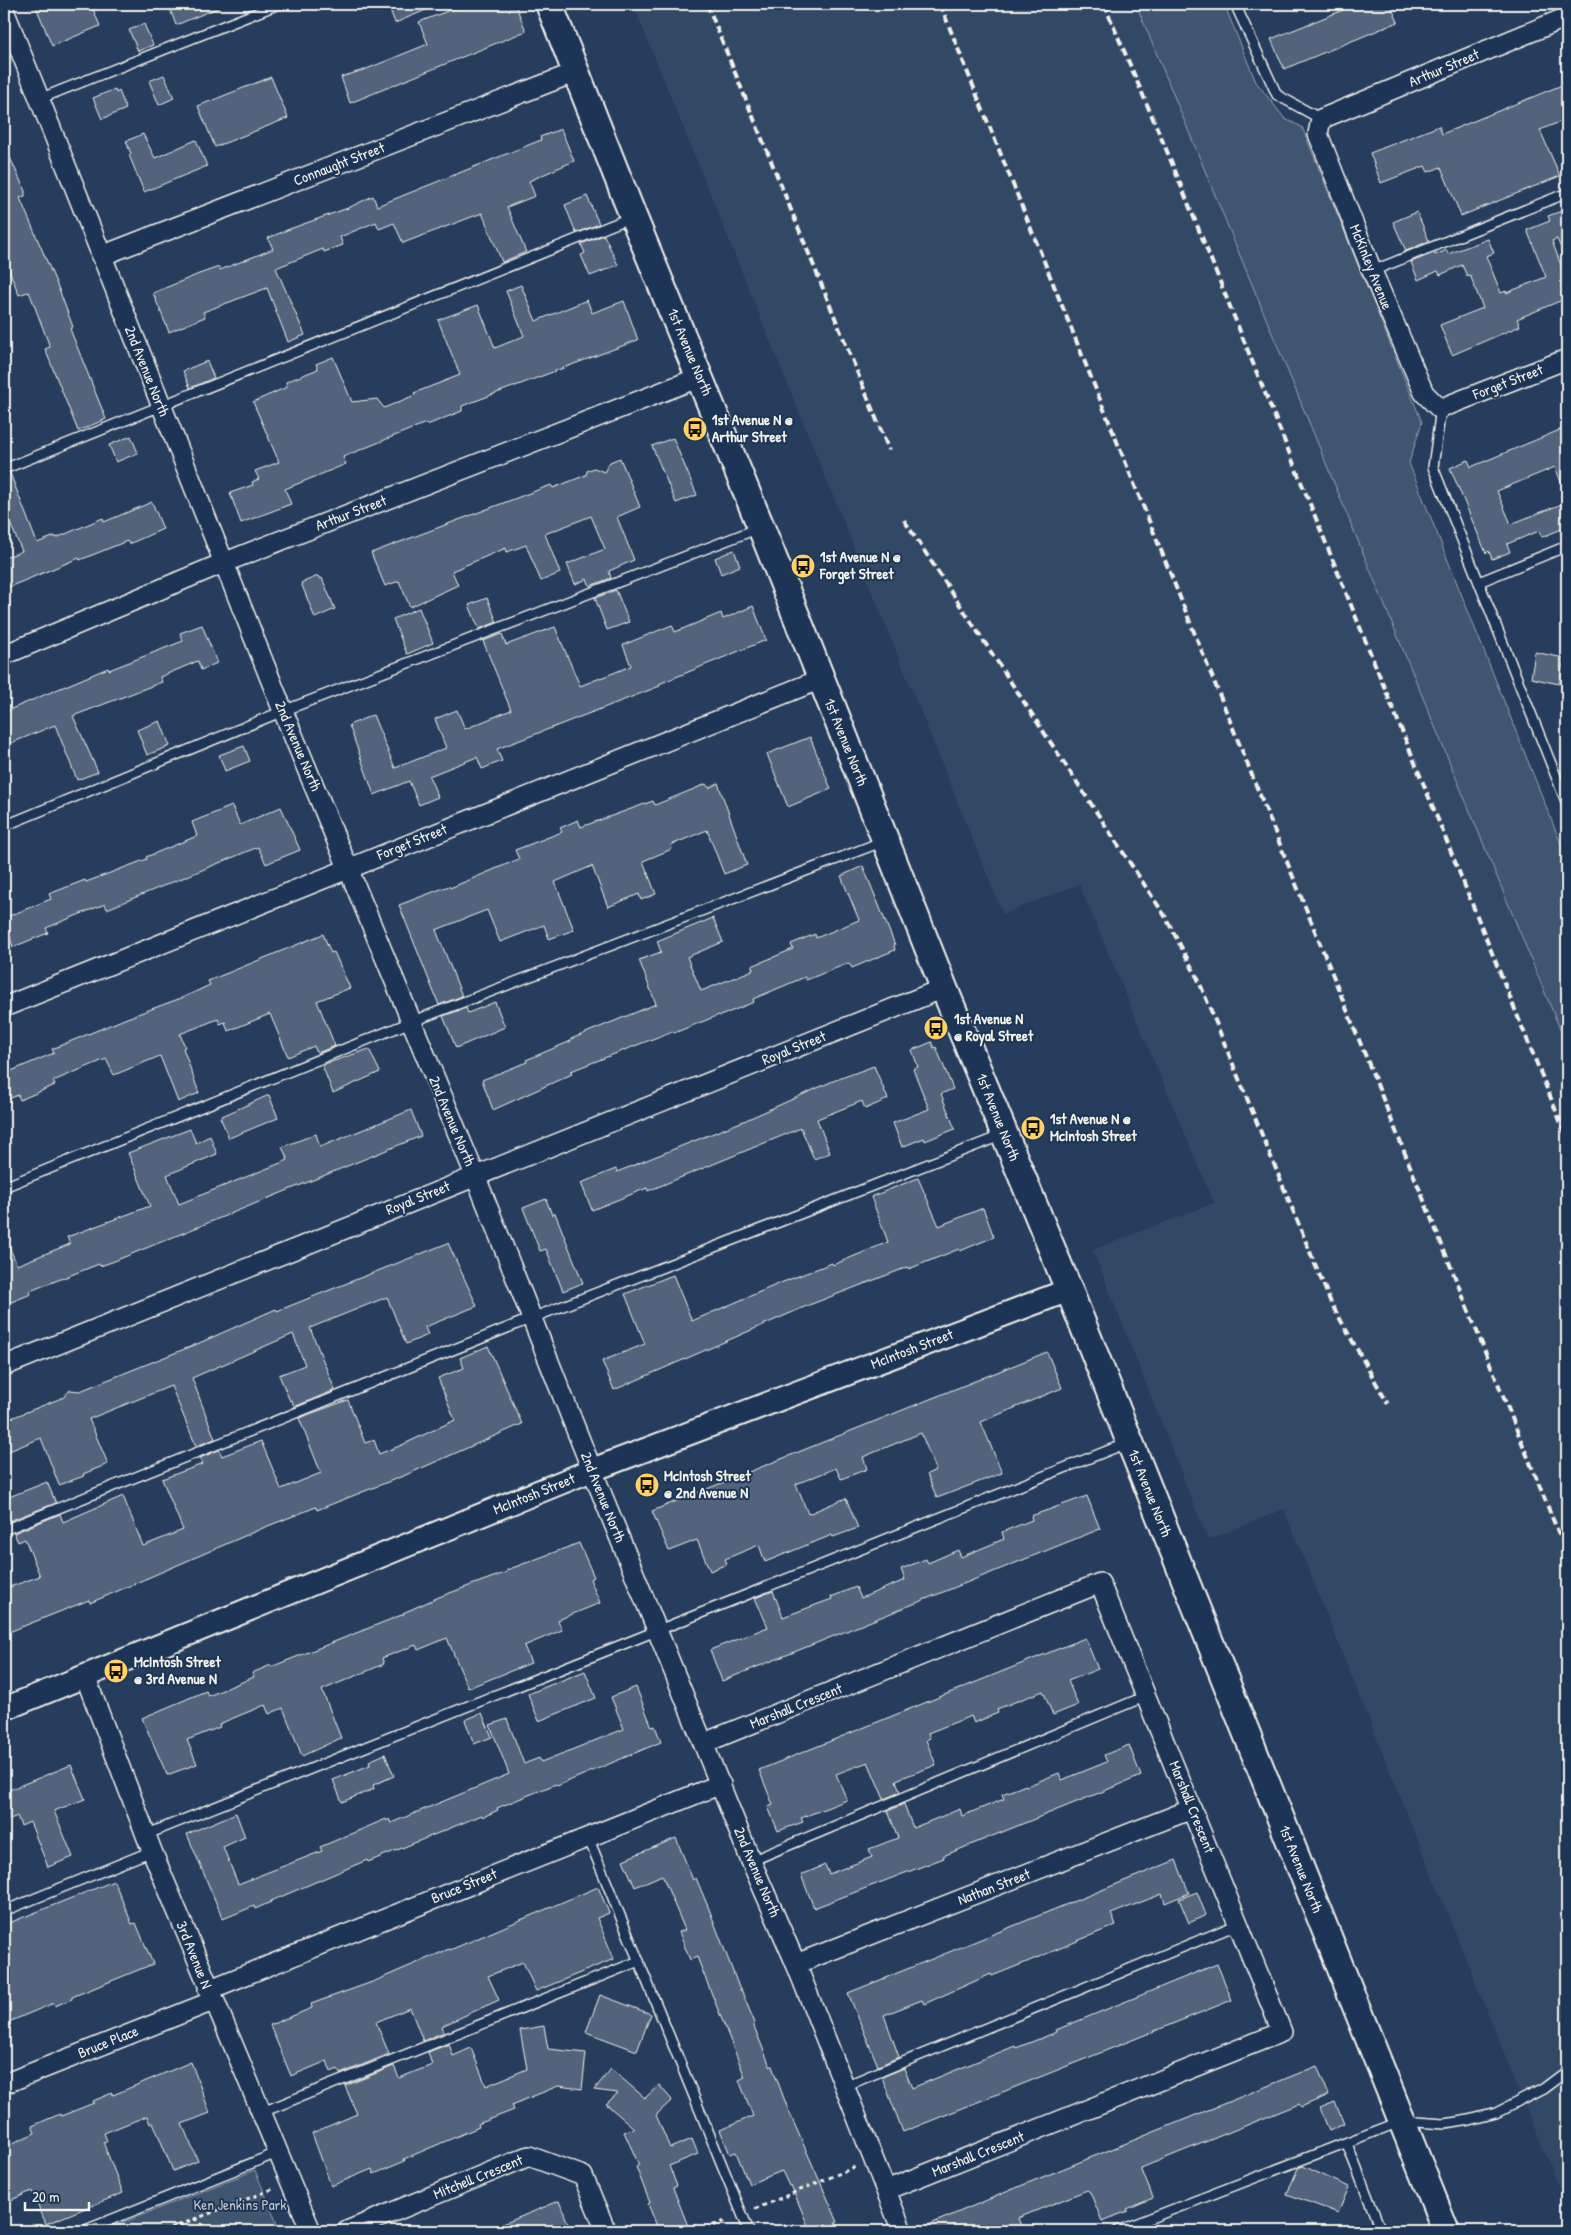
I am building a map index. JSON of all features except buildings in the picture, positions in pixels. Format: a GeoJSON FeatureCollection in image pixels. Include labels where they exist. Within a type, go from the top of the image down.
{"type":"FeatureCollection","features":[{"type":"Feature","properties":{"kind":"main road","name":"1st Avenue North"},"geometry":{"type":"LineString","coordinates":[[548,4],[761,527],[944,988],[1069,1290],[1446,2231]]}},
{"type":"Feature","properties":{"kind":"street","name":"2nd Avenue North"},"geometry":{"type":"LineString","coordinates":[[4,10],[283,711],[475,1175],[592,1470],[751,1861],[796,1964],[902,2231]]}},
{"type":"Feature","properties":{"kind":"street","name":"Arthur Street"},"geometry":{"type":"LineString","coordinates":[[1321,119],[1567,17]]}},
{"type":"Feature","properties":{"kind":"street","name":"Connaught Street"},"geometry":{"type":"LineString","coordinates":[[101,256],[576,72]]}},
{"type":"Feature","properties":{"kind":"street","name":"McKinley Avenue"},"geometry":{"type":"LineString","coordinates":[[1321,119],[1318,134],[1372,271],[1424,393],[1445,407]]}},
{"type":"Feature","properties":{"kind":"street","name":"Forget Street"},"geometry":{"type":"LineString","coordinates":[[1445,407],[1567,359]]}},
{"type":"Feature","properties":{"kind":"street","name":"Arthur Street"},"geometry":{"type":"LineString","coordinates":[[4,655],[224,563],[700,377]]}},
{"type":"Feature","properties":{"kind":"street","name":"Forget Street"},"geometry":{"type":"LineString","coordinates":[[4,1007],[821,679]]}},
{"type":"Feature","properties":{"kind":"street","name":"Royal Street"},"geometry":{"type":"LineString","coordinates":[[4,1366],[944,988]]}},
{"type":"Feature","properties":{"kind":"street","name":"McIntosh Street"},"geometry":{"type":"LineString","coordinates":[[4,1709],[592,1470],[1069,1290]]}},
{"type":"Feature","properties":{"kind":"street","name":"Marshall Crescent"},"geometry":{"type":"LineString","coordinates":[[704,1743],[1100,1583],[1239,1924],[1282,2032],[886,2190]]}},
{"type":"Feature","properties":{"kind":"street","name":"3rd Avenue N"},"geometry":{"type":"LineString","coordinates":[[85,1676],[149,1843],[310,2231]]}},
{"type":"Feature","properties":{"kind":"street","name":"Bruce Street"},"geometry":{"type":"LineString","coordinates":[[211,1995],[588,1836],[721,1784]]}},
{"type":"Feature","properties":{"kind":"street","name":"Nathan Street"},"geometry":{"type":"LineString","coordinates":[[796,1964],[1192,1810]]}},
{"type":"Feature","properties":{"kind":"street","name":"Bruce Place"},"geometry":{"type":"LineString","coordinates":[[4,2084],[211,1995]]}},
{"type":"Feature","properties":{"kind":"street","name":"Mitchell Crescent"},"geometry":{"type":"LineString","coordinates":[[347,2231],[529,2156],[583,2176],[606,2231]]}},
{"type":"Feature","properties":{"kind":"lane"},"geometry":{"type":"LineString","coordinates":[[39,99],[279,4]]}},
{"type":"Feature","properties":{"kind":"lane"},"geometry":{"type":"LineString","coordinates":[[1235,4],[1277,95],[1321,119]]}},
{"type":"Feature","properties":{"kind":"lane"},"geometry":{"type":"LineString","coordinates":[[1372,271],[1567,193]]}},
{"type":"Feature","properties":{"kind":"lane"},"geometry":{"type":"LineString","coordinates":[[4,469],[633,216]]}},
{"type":"Feature","properties":{"kind":"lane"},"geometry":{"type":"LineString","coordinates":[[1445,407],[1433,468],[1567,804]]}},
{"type":"Feature","properties":{"kind":"lane"},"geometry":{"type":"LineString","coordinates":[[4,826],[283,711],[761,527]]}},
{"type":"Feature","properties":{"kind":"lane"},"geometry":{"type":"LineString","coordinates":[[1479,582],[1567,546]]}},
{"type":"Feature","properties":{"kind":"lane"},"geometry":{"type":"LineString","coordinates":[[4,1187],[411,1022],[886,840]]}},
{"type":"Feature","properties":{"kind":"lane"},"geometry":{"type":"LineString","coordinates":[[4,1530],[532,1318],[1006,1134]]}},
{"type":"Feature","properties":{"kind":"lane"},"geometry":{"type":"LineString","coordinates":[[4,1911],[149,1843],[657,1629],[1130,1442]]}},
{"type":"Feature","properties":{"kind":"lane"},"geometry":{"type":"LineString","coordinates":[[751,1861],[1146,1696]]}},
{"type":"Feature","properties":{"kind":"lane"},"geometry":{"type":"LineString","coordinates":[[588,1836],[749,2231]]}},
{"type":"Feature","properties":{"kind":"lane"},"geometry":{"type":"LineString","coordinates":[[845,2086],[1239,1924]]}},
{"type":"Feature","properties":{"kind":"lane"},"geometry":{"type":"LineString","coordinates":[[260,2113],[639,1961]]}},
{"type":"Feature","properties":{"kind":"lane"},"geometry":{"type":"LineString","coordinates":[[1117,2231],[1402,2122],[1445,2124],[1496,2113],[1536,2093],[1567,2072]]}},
{"type":"Feature","properties":{"kind":"lane"},"geometry":{"type":"LineString","coordinates":[[1347,2144],[1382,2231]]}},
{"type":"Feature","properties":{"kind":"lane"},"geometry":{"type":"LineString","coordinates":[[83,2231],[277,2154]]}},
{"type":"Feature","properties":{"kind":"path"},"geometry":{"type":"LineString","coordinates":[[698,2231],[874,2159]]}},
{"type":"Feature","properties":{"kind":"path"},"geometry":{"type":"LineString","coordinates":[[164,2231],[290,2183]]}},
{"type":"Feature","properties":{"kind":"path"},"geometry":{"type":"LineString","coordinates":[[194,2218],[209,2231]]}},
{"type":"Feature","properties":{"kind":"shaded area"},"geometry":{"type":"Polygon","coordinates":[[[633,4],[1136,4],[1567,1046],[1567,2209],[1284,1509],[1208,1540],[1093,1250],[1214,1203],[1079,884],[1003,914],[633,4]]]}},
{"type":"Feature","properties":{"kind":"green space"},"geometry":{"type":"Polygon","coordinates":[[[1136,4],[1224,4],[1256,82],[1285,119],[1302,127],[1422,422],[1409,463],[1567,859],[1567,1046],[1136,4]]]}},
{"type":"Feature","properties":{"kind":"green space","name":"Ken Jenkins Park"},"geometry":{"type":"Polygon","coordinates":[[[255,2170],[280,2231],[102,2231],[255,2170]]]}},
{"type":"Feature","properties":{"kind":"railway"},"geometry":{"type":"LineString","coordinates":[[707,4],[889,450]]}},
{"type":"Feature","properties":{"kind":"railway"},"geometry":{"type":"LineString","coordinates":[[940,4],[1567,1554]]}},
{"type":"Feature","properties":{"kind":"railway"},"geometry":{"type":"LineString","coordinates":[[1104,4],[1169,156],[1567,1138]]}},
{"type":"Feature","properties":{"kind":"railway"},"geometry":{"type":"LineString","coordinates":[[904,520],[1165,916],[1198,979],[1331,1303],[1388,1404]]}},
{"type":"Feature","properties":{"kind":"place","name":"1st Avenue N @ Arthur Street"},"geometry":{"type":"Point","coordinates":[695,429]}},
{"type":"Feature","properties":{"kind":"place","name":"1st Avenue N @ Forget Street"},"geometry":{"type":"Point","coordinates":[803,566]}},
{"type":"Feature","properties":{"kind":"place","name":"1st Avenue N @ Royal Street"},"geometry":{"type":"Point","coordinates":[936,1028]}},
{"type":"Feature","properties":{"kind":"place","name":"1st Avenue N @ McIntosh Street"},"geometry":{"type":"Point","coordinates":[1033,1128]}},
{"type":"Feature","properties":{"kind":"place","name":"McIntosh Street @ 2nd Avenue N"},"geometry":{"type":"Point","coordinates":[647,1485]}},
{"type":"Feature","properties":{"kind":"place","name":"McIntosh Street @ 3rd Avenue N"},"geometry":{"type":"Point","coordinates":[116,1671]}}]}
